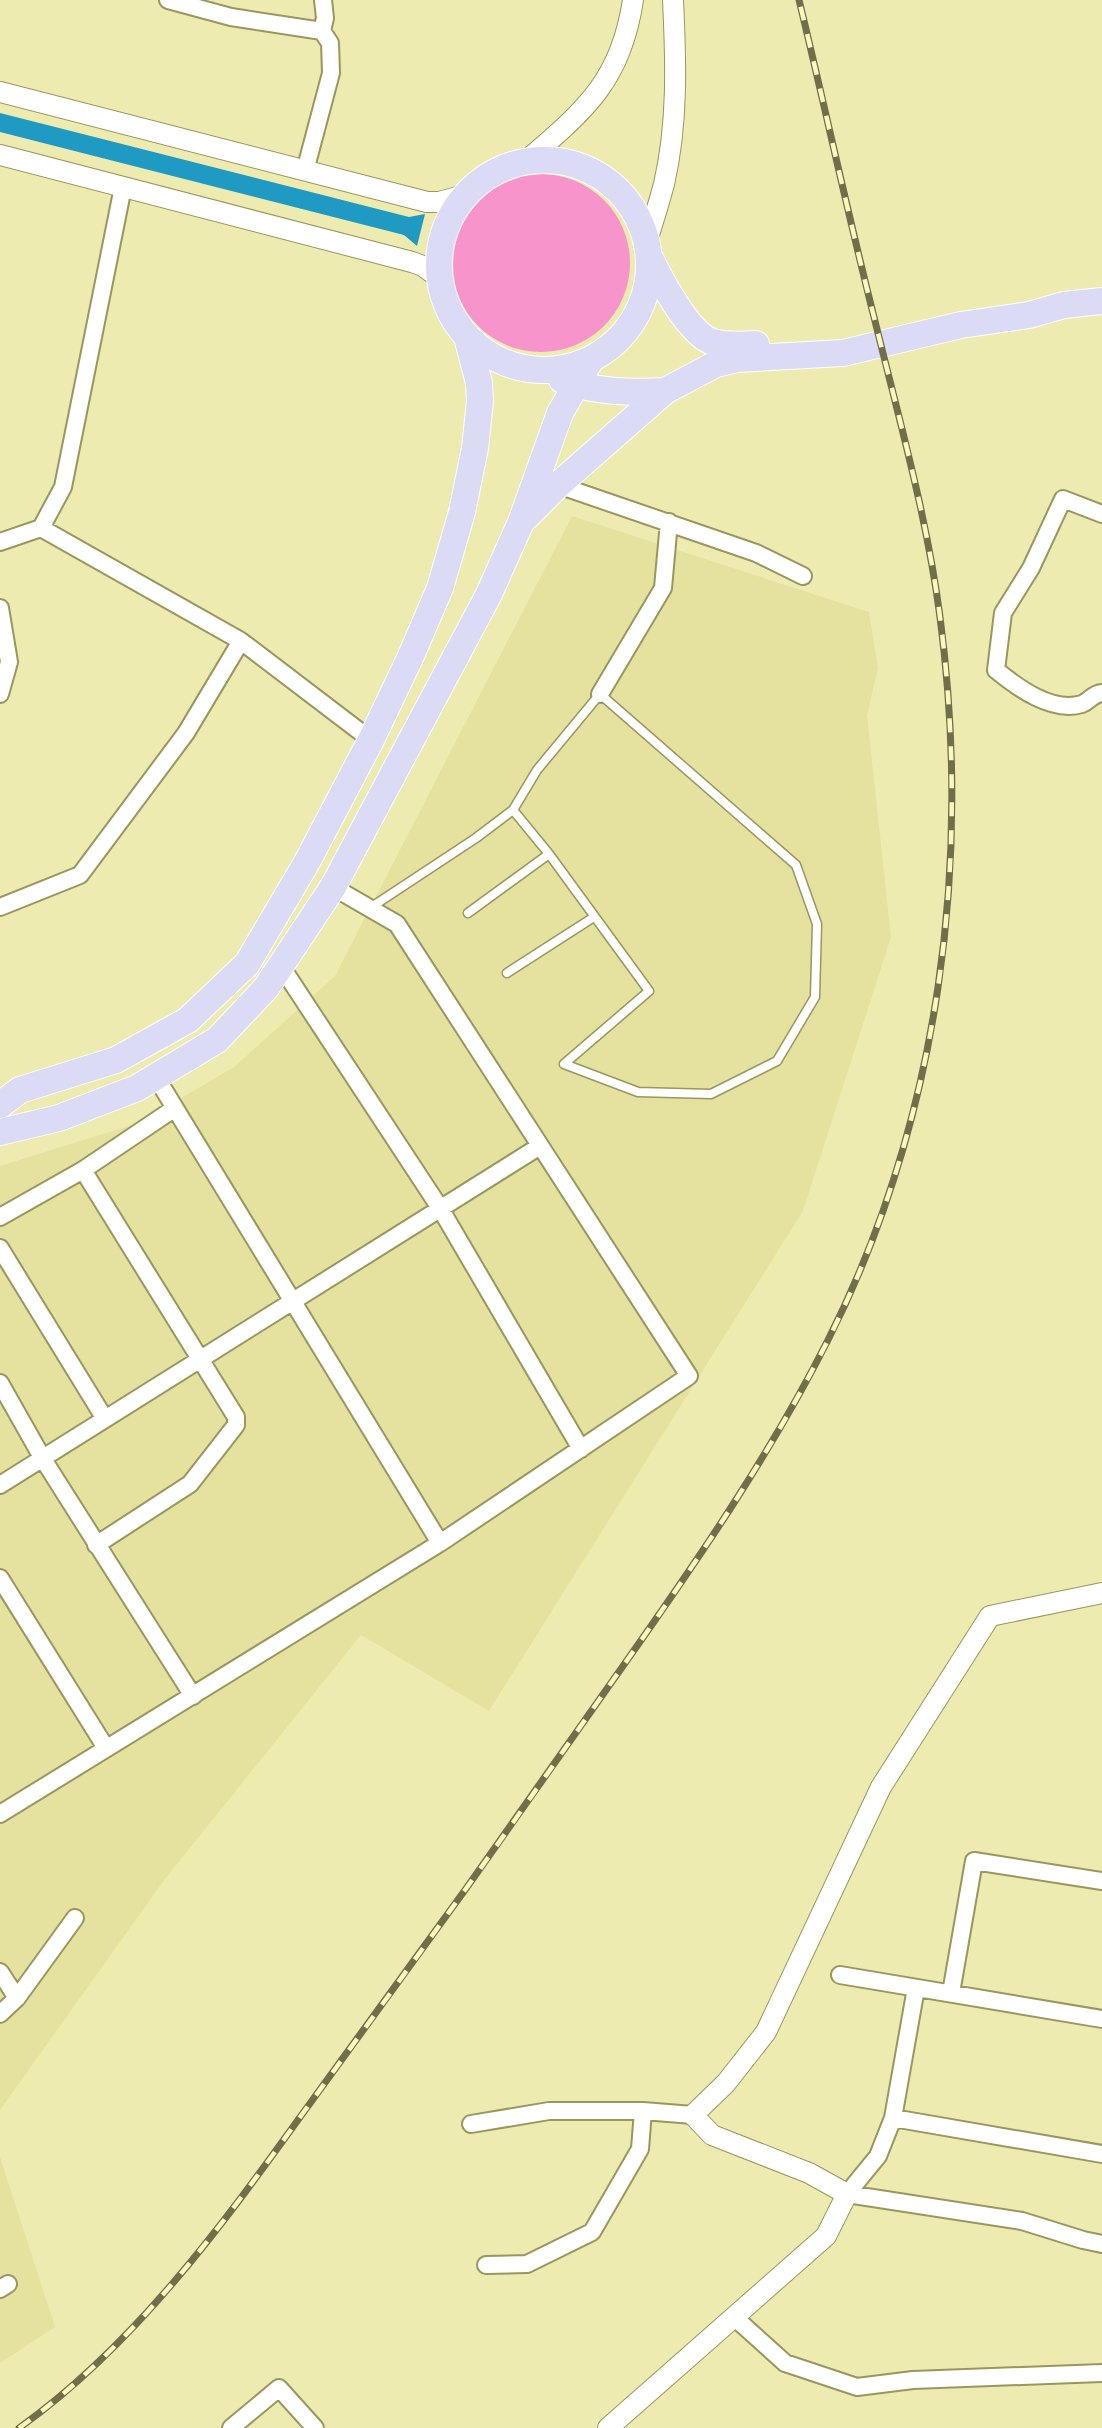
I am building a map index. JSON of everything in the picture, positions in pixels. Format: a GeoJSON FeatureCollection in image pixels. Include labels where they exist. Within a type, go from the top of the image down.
{"type":"FeatureCollection","features":[{"type":"Feature","properties":{"kind":"main road"},"geometry":{"type":"LineString","coordinates":[[665,391],[625,392],[576,385],[543,372],[522,369],[501,362],[483,352],[467,337],[448,310],[439,278],[439,256],[443,234],[452,213],[465,195],[483,179],[503,167],[526,160],[552,159],[579,165],[602,177],[622,194],[638,216],[648,249],[662,281],[690,324],[697,333],[715,343],[737,345],[836,341],[962,311],[1028,303],[1064,305],[1102,301]]}},
{"type":"Feature","properties":{"kind":"main road"},"geometry":{"type":"LineString","coordinates":[[543,372],[567,369],[590,361],[611,347],[633,321],[642,306],[648,281],[648,249]]}},
{"type":"Feature","properties":{"kind":"main road"},"geometry":{"type":"LineString","coordinates":[[521,522],[558,485],[665,391],[710,366],[728,360],[843,352],[961,325],[1029,315],[1064,305]]}},
{"type":"Feature","properties":{"kind":"main road"},"geometry":{"type":"LineString","coordinates":[[0,1105],[20,1090],[116,1060],[188,1020],[247,964],[308,862],[371,740],[440,588],[462,512],[475,448],[480,401],[479,383],[467,337]]}},
{"type":"Feature","properties":{"kind":"main road"},"geometry":{"type":"LineString","coordinates":[[0,1132],[59,1118],[137,1088],[217,1040],[266,988],[333,887],[489,594],[521,522],[560,413],[590,361]]}},
{"type":"Feature","properties":{"kind":"street"},"geometry":{"type":"LineString","coordinates":[[168,0],[231,17],[322,31]]}},
{"type":"Feature","properties":{"kind":"street"},"geometry":{"type":"LineString","coordinates":[[305,171],[330,73],[330,43],[322,31],[325,18],[323,0]]}},
{"type":"Feature","properties":{"kind":"street"},"geometry":{"type":"LineString","coordinates":[[526,160],[574,120],[594,98],[623,46],[633,0]]}},
{"type":"Feature","properties":{"kind":"street"},"geometry":{"type":"LineString","coordinates":[[648,249],[664,182],[672,128],[676,76],[673,0]]}},
{"type":"Feature","properties":{"kind":"street"},"geometry":{"type":"LineString","coordinates":[[0,92],[427,202],[440,202],[465,195]]}},
{"type":"Feature","properties":{"kind":"street"},"geometry":{"type":"LineString","coordinates":[[0,155],[412,262],[423,266],[439,278]]}},
{"type":"Feature","properties":{"kind":"street"},"geometry":{"type":"LineString","coordinates":[[0,542],[41,528],[63,487],[123,187]]}},
{"type":"Feature","properties":{"kind":"street"},"geometry":{"type":"LineString","coordinates":[[558,485],[756,553],[803,576]]}},
{"type":"Feature","properties":{"kind":"street"},"geometry":{"type":"LineString","coordinates":[[1102,514],[1063,499],[1030,568],[1002,614],[996,670],[1018,688],[1062,707],[1084,703],[1095,694],[1102,693]]}},
{"type":"Feature","properties":{"kind":"street"},"geometry":{"type":"LineString","coordinates":[[600,694],[663,588],[669,522]]}},
{"type":"Feature","properties":{"kind":"street"},"geometry":{"type":"LineString","coordinates":[[41,528],[241,641],[371,740]]}},
{"type":"Feature","properties":{"kind":"street"},"geometry":{"type":"LineString","coordinates":[[0,608],[9,662],[0,694]]}},
{"type":"Feature","properties":{"kind":"street"},"geometry":{"type":"LineString","coordinates":[[0,907],[80,874],[186,734],[241,641]]}},
{"type":"Feature","properties":{"kind":"street"},"geometry":{"type":"LineString","coordinates":[[0,1814],[440,1542],[689,1376],[397,924],[333,887]]}},
{"type":"Feature","properties":{"kind":"street"},"geometry":{"type":"LineString","coordinates":[[281,966],[440,1208],[581,1449]]}},
{"type":"Feature","properties":{"kind":"street"},"geometry":{"type":"LineString","coordinates":[[156,1077],[440,1542]]}},
{"type":"Feature","properties":{"kind":"street"},"geometry":{"type":"LineString","coordinates":[[0,1217],[83,1170],[175,1108]]}},
{"type":"Feature","properties":{"kind":"street"},"geometry":{"type":"LineString","coordinates":[[0,1485],[540,1146]]}},
{"type":"Feature","properties":{"kind":"street"},"geometry":{"type":"LineString","coordinates":[[83,1170],[236,1418],[236,1425],[190,1484],[96,1545]]}},
{"type":"Feature","properties":{"kind":"street"},"geometry":{"type":"LineString","coordinates":[[0,1248],[105,1419]]}},
{"type":"Feature","properties":{"kind":"street"},"geometry":{"type":"LineString","coordinates":[[0,1383],[96,1545],[193,1696]]}},
{"type":"Feature","properties":{"kind":"street"},"geometry":{"type":"LineString","coordinates":[[0,1578],[106,1748]]}},
{"type":"Feature","properties":{"kind":"street"},"geometry":{"type":"LineString","coordinates":[[693,2115],[726,2084],[766,2032],[881,1786],[990,1616],[1102,1593]]}},
{"type":"Feature","properties":{"kind":"street"},"geometry":{"type":"LineString","coordinates":[[951,1993],[974,1861],[1102,1881]]}},
{"type":"Feature","properties":{"kind":"street"},"geometry":{"type":"LineString","coordinates":[[0,2014],[17,1998],[75,1918]]}},
{"type":"Feature","properties":{"kind":"street"},"geometry":{"type":"LineString","coordinates":[[0,1972],[17,1998]]}},
{"type":"Feature","properties":{"kind":"street"},"geometry":{"type":"LineString","coordinates":[[840,1975],[1102,2019]]}},
{"type":"Feature","properties":{"kind":"street"},"geometry":{"type":"LineString","coordinates":[[608,2428],[826,2236],[847,2194],[878,2156],[893,2118],[916,1988]]}},
{"type":"Feature","properties":{"kind":"street"},"geometry":{"type":"LineString","coordinates":[[471,2124],[549,2111],[643,2111],[693,2115],[712,2135],[809,2173],[847,2194],[1022,2221],[1102,2244]]}},
{"type":"Feature","properties":{"kind":"street"},"geometry":{"type":"LineString","coordinates":[[486,2265],[527,2264],[592,2232],[640,2149],[643,2111]]}},
{"type":"Feature","properties":{"kind":"street"},"geometry":{"type":"LineString","coordinates":[[893,2118],[1102,2154]]}},
{"type":"Feature","properties":{"kind":"street"},"geometry":{"type":"LineString","coordinates":[[734,2317],[785,2363],[857,2387],[913,2380],[1102,2373]]}},
{"type":"Feature","properties":{"kind":"street"},"geometry":{"type":"LineString","coordinates":[[231,2428],[279,2388],[315,2428]]}},
{"type":"Feature","properties":{"kind":"lane"},"geometry":{"type":"LineString","coordinates":[[369,908],[476,838],[513,810],[537,770],[600,694],[796,865],[817,924],[815,997],[777,1061],[711,1094],[638,1092],[564,1064],[649,992],[549,854],[513,810]]}},
{"type":"Feature","properties":{"kind":"lane"},"geometry":{"type":"LineString","coordinates":[[468,913],[549,854]]}},
{"type":"Feature","properties":{"kind":"lane"},"geometry":{"type":"LineString","coordinates":[[507,973],[594,917]]}},
{"type":"Feature","properties":{"kind":"shaded area"},"geometry":{"type":"Polygon","coordinates":[[[541,174],[575,181],[604,200],[623,229],[630,263],[623,297],[604,326],[575,345],[541,352],[507,345],[478,326],[459,297],[452,263],[459,229],[478,200],[507,181],[541,174]]]}},
{"type":"Feature","properties":{"kind":"shaded area"},"geometry":{"type":"Polygon","coordinates":[[[572,516],[869,612],[878,668],[867,715],[891,937],[803,1211],[489,1711],[361,1635],[165,1879],[0,2110],[0,1166],[141,1122],[234,1067],[335,976],[572,516]]]}},
{"type":"Feature","properties":{"kind":"shaded area"},"geometry":{"type":"Polygon","coordinates":[[[0,2157],[55,2327],[0,2363],[0,2157]]]}},
{"type":"Feature","properties":{"kind":"water"},"geometry":{"type":"Polygon","coordinates":[[[0,113],[409,217],[425,214],[417,246],[404,235],[0,132],[0,113]]]}},
{"type":"Feature","properties":{"kind":"railway"},"geometry":{"type":"LineString","coordinates":[[19,2428],[61,2396],[100,2360],[138,2322],[207,2241],[272,2156],[445,1918],[651,1627],[732,1507],[806,1383],[866,1255],[897,1168],[921,1078],[938,987],[948,895],[952,802],[949,709],[940,617],[928,542],[799,0]]}}]}
